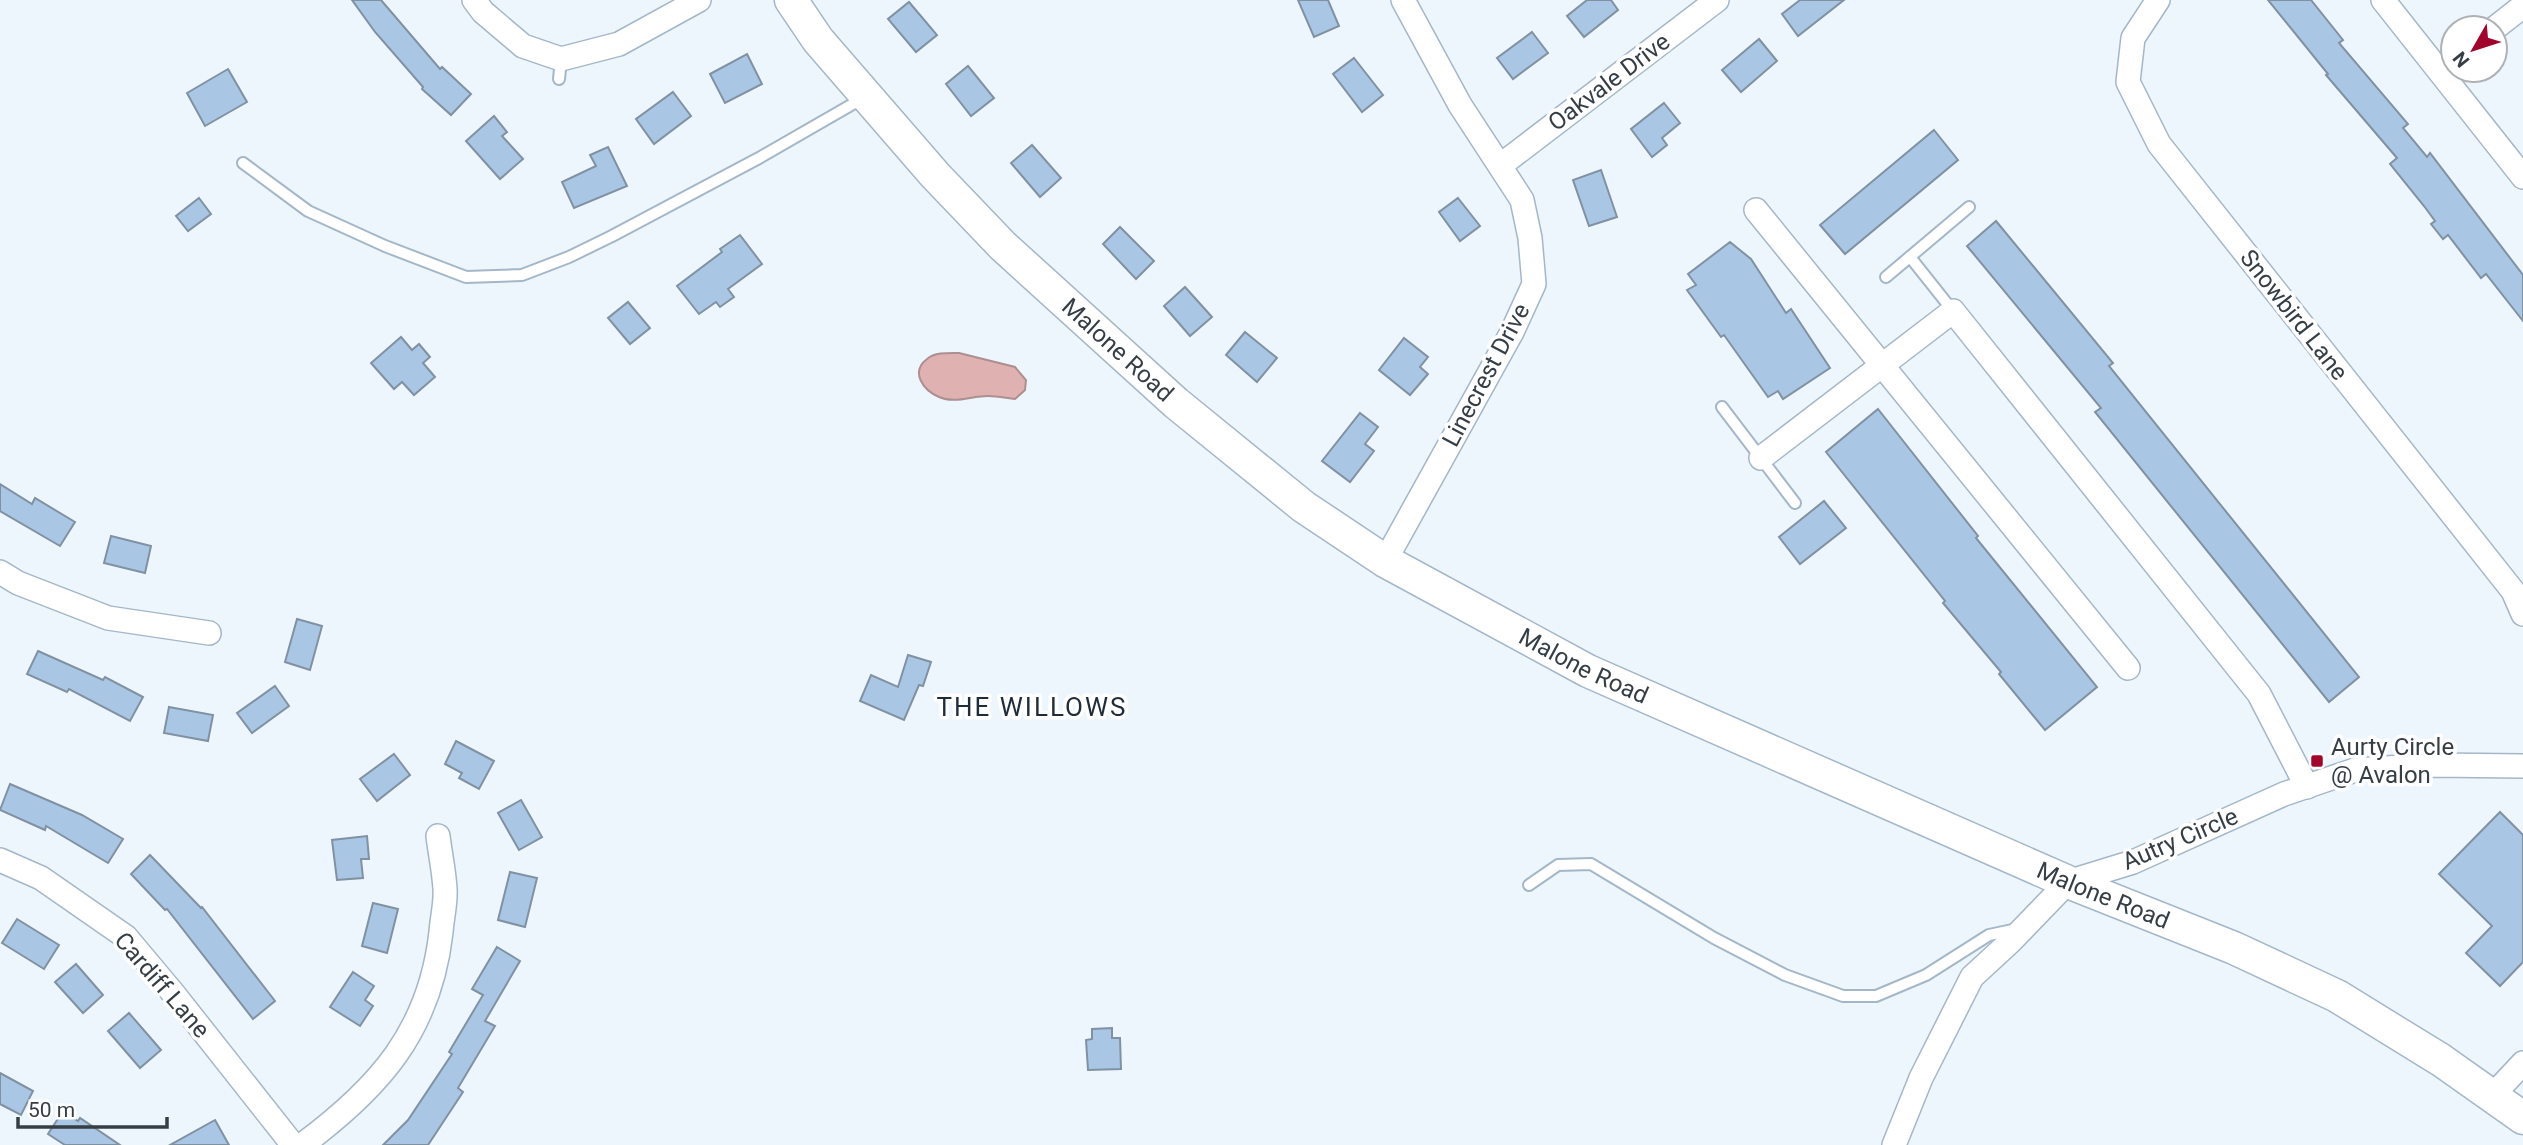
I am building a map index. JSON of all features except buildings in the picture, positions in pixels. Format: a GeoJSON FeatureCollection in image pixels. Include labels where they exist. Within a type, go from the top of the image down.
{"type":"FeatureCollection","features":[{"type":"Feature","properties":{"kind":"street"},"geometry":{"type":"LineString","coordinates":[[474,0],[523,46],[560,69],[619,44],[699,0]]}},
{"type":"Feature","properties":{"kind":"street","name":"Malone Road"},"geometry":{"type":"LineString","coordinates":[[791,0],[818,40],[935,176],[1003,246],[1166,395],[1304,507],[1385,561],[1588,671],[2068,882],[2234,948],[2337,996],[2441,1060],[2523,1118]]}},
{"type":"Feature","properties":{"kind":"street","name":"Linecrest Drive"},"geometry":{"type":"LineString","coordinates":[[1385,561],[1488,377],[1534,284],[1530,238],[1522,200],[1460,105],[1403,0]]}},
{"type":"Feature","properties":{"kind":"street","name":"Oakvale Drive"},"geometry":{"type":"LineString","coordinates":[[1501,165],[1717,0]]}},
{"type":"Feature","properties":{"kind":"street","name":"Snowbird Lane"},"geometry":{"type":"LineString","coordinates":[[2158,0],[2153,3],[2133,38],[2128,82],[2160,144],[2513,592],[2523,614]]}},
{"type":"Feature","properties":{"kind":"street"},"geometry":{"type":"LineString","coordinates":[[2383,0],[2439,58]]}},
{"type":"Feature","properties":{"kind":"street"},"geometry":{"type":"LineString","coordinates":[[2509,17],[2523,6]]}},
{"type":"Feature","properties":{"kind":"street"},"geometry":{"type":"LineString","coordinates":[[2459,84],[2523,177]]}},
{"type":"Feature","properties":{"kind":"street"},"geometry":{"type":"LineString","coordinates":[[1756,210],[2129,668]]}},
{"type":"Feature","properties":{"kind":"street"},"geometry":{"type":"LineString","coordinates":[[1761,458],[1953,311],[2259,694],[2307,787]]}},
{"type":"Feature","properties":{"kind":"street"},"geometry":{"type":"LineString","coordinates":[[0,572],[18,583],[108,618],[209,633]]}},
{"type":"Feature","properties":{"kind":"street","name":"Autry Circle"},"geometry":{"type":"LineString","coordinates":[[1894,1145],[1921,1077],[1972,978],[2068,882],[2133,862],[2284,794],[2355,770],[2433,765],[2523,766]]}},
{"type":"Feature","properties":{"kind":"street"},"geometry":{"type":"LineString","coordinates":[[302,1145],[341,1116],[380,1076],[413,1029],[430,989],[439,950],[445,890],[438,836]]}},
{"type":"Feature","properties":{"kind":"street","name":"Cardiff Lane"},"geometry":{"type":"LineString","coordinates":[[0,860],[41,878],[126,937],[293,1145]]}},
{"type":"Feature","properties":{"kind":"street"},"geometry":{"type":"LineString","coordinates":[[2492,1096],[2523,1063]]}},
{"type":"Feature","properties":{"kind":"lane"},"geometry":{"type":"LineString","coordinates":[[243,163],[308,211],[386,246],[466,277],[522,275],[612,236],[759,158],[867,96]]}},
{"type":"Feature","properties":{"kind":"lane"},"geometry":{"type":"LineString","coordinates":[[1886,277],[1969,206]]}},
{"type":"Feature","properties":{"kind":"lane"},"geometry":{"type":"LineString","coordinates":[[1910,257],[1953,311]]}},
{"type":"Feature","properties":{"kind":"lane"},"geometry":{"type":"LineString","coordinates":[[1722,407],[1795,503]]}},
{"type":"Feature","properties":{"kind":"lane"},"geometry":{"type":"LineString","coordinates":[[1529,885],[1558,865],[1591,864],[1714,938],[1785,975],[1843,996],[1877,996],[1926,975],[1989,935],[2024,928]]}},
{"type":"Feature","properties":{"kind":"shaded area"},"geometry":{"type":"Polygon","coordinates":[[[959,353],[1015,367],[1026,380],[1025,390],[1015,399],[988,396],[951,400],[933,394],[919,375],[922,364],[934,355],[959,353]]]}},
{"type":"Feature","properties":{"kind":"place","name":"Aurty Circle @ Avalon"},"geometry":{"type":"Point","coordinates":[2317,761]}},
{"type":"Feature","properties":{"kind":"district","name":"THE WILLOWS"},"geometry":{"type":"Point","coordinates":[1032,707]}}]}
